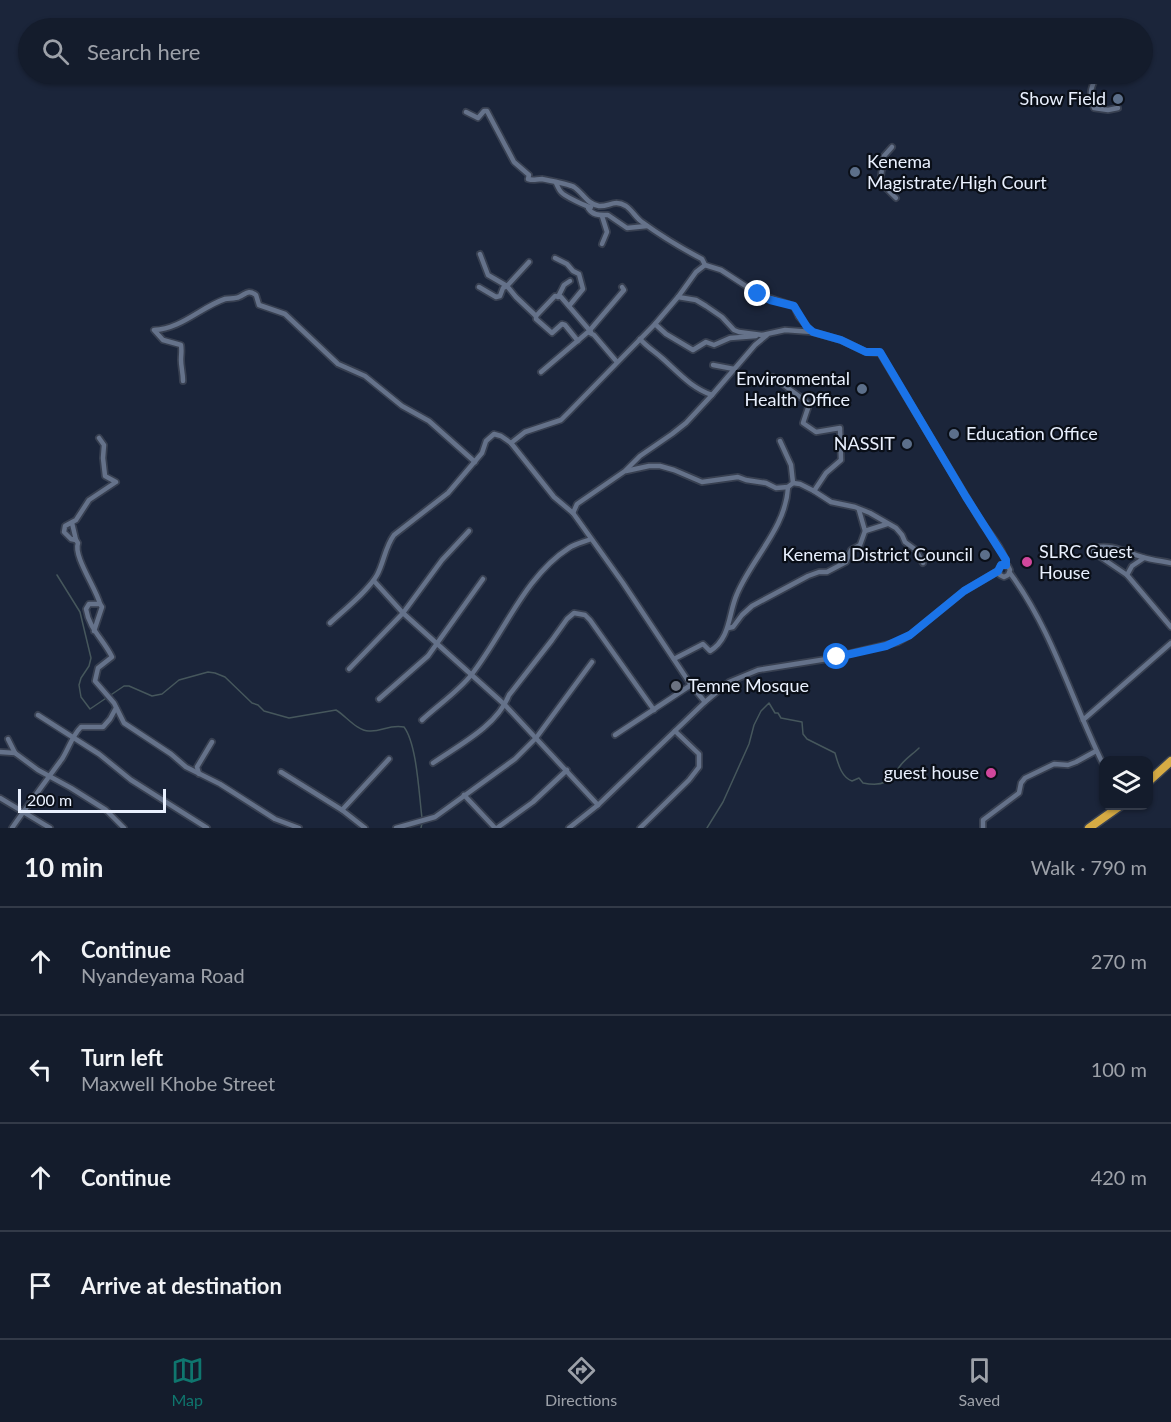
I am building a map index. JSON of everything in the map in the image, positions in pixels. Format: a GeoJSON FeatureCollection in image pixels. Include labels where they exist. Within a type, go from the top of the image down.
{"type":"FeatureCollection","features":[{"type":"Feature","properties":{"kind":"highway"},"geometry":{"type":"LineString","coordinates":[[1153,778],[1171,761]]}},
{"type":"Feature","properties":{"kind":"highway"},"geometry":{"type":"LineString","coordinates":[[1091,827],[1114,810]]}},
{"type":"Feature","properties":{"kind":"street"},"geometry":{"type":"LineString","coordinates":[[1093,84],[1090,99],[1094,108],[1108,110],[1118,108]]}},
{"type":"Feature","properties":{"kind":"street"},"geometry":{"type":"LineString","coordinates":[[466,112],[478,118],[483,111],[487,111],[514,162],[529,175],[528,179],[532,181],[542,179],[574,187],[586,201],[596,206]]}},
{"type":"Feature","properties":{"kind":"street"},"geometry":{"type":"LineString","coordinates":[[892,147],[884,156],[880,182],[896,198]]}},
{"type":"Feature","properties":{"kind":"street"},"geometry":{"type":"LineString","coordinates":[[556,183],[564,195],[595,214],[608,215],[627,228],[647,226]]}},
{"type":"Feature","properties":{"kind":"street"},"geometry":{"type":"LineString","coordinates":[[588,208],[619,203],[627,206],[647,226],[702,259],[705,265],[730,275],[770,300],[794,306],[803,322],[813,332]]}},
{"type":"Feature","properties":{"kind":"street"},"geometry":{"type":"LineString","coordinates":[[602,216],[606,231],[602,244]]}},
{"type":"Feature","properties":{"kind":"street"},"geometry":{"type":"LineString","coordinates":[[480,254],[488,275],[507,286],[536,316],[536,319],[552,333],[562,324],[578,341]]}},
{"type":"Feature","properties":{"kind":"street"},"geometry":{"type":"LineString","coordinates":[[555,258],[579,274],[583,286],[569,306]]}},
{"type":"Feature","properties":{"kind":"street"},"geometry":{"type":"LineString","coordinates":[[479,287],[496,297],[500,296],[503,288],[529,262]]}},
{"type":"Feature","properties":{"kind":"street"},"geometry":{"type":"LineString","coordinates":[[511,443],[525,432],[561,420],[655,324],[696,272],[705,265]]}},
{"type":"Feature","properties":{"kind":"street"},"geometry":{"type":"LineString","coordinates":[[536,316],[551,300],[558,297],[564,285],[570,280]]}},
{"type":"Feature","properties":{"kind":"street"},"geometry":{"type":"LineString","coordinates":[[541,372],[591,331],[624,290],[622,287]]}},
{"type":"Feature","properties":{"kind":"street"},"geometry":{"type":"LineString","coordinates":[[183,381],[181,345],[163,340],[154,330],[175,325],[225,299],[237,298],[245,292],[252,292],[256,295],[259,305],[285,314],[338,364],[364,376],[402,406],[429,421],[475,462]]}},
{"type":"Feature","properties":{"kind":"street"},"geometry":{"type":"LineString","coordinates":[[558,297],[569,306],[617,362]]}},
{"type":"Feature","properties":{"kind":"street"},"geometry":{"type":"LineString","coordinates":[[678,297],[696,300],[722,317],[734,330],[762,336]]}},
{"type":"Feature","properties":{"kind":"street"},"geometry":{"type":"LineString","coordinates":[[655,324],[666,334],[693,350],[706,342],[714,345],[730,338],[762,336],[785,330],[813,332],[841,340],[866,352],[880,352],[1006,560],[1010,573],[1028,598],[1045,630],[1099,757]]}},
{"type":"Feature","properties":{"kind":"street"},"geometry":{"type":"LineString","coordinates":[[573,513],[577,504],[625,471],[640,456],[686,423],[755,345],[769,334]]}},
{"type":"Feature","properties":{"kind":"street"},"geometry":{"type":"LineString","coordinates":[[640,339],[682,378],[712,395]]}},
{"type":"Feature","properties":{"kind":"street"},"geometry":{"type":"LineString","coordinates":[[713,365],[734,369]]}},
{"type":"Feature","properties":{"kind":"street"},"geometry":{"type":"LineString","coordinates":[[722,368],[728,377]]}},
{"type":"Feature","properties":{"kind":"street"},"geometry":{"type":"LineString","coordinates":[[773,377],[807,402],[808,408],[803,423],[816,432],[840,428],[841,460],[826,473],[814,491]]}},
{"type":"Feature","properties":{"kind":"street"},"geometry":{"type":"LineString","coordinates":[[330,623],[374,581],[389,541],[394,535],[448,493],[475,462],[482,453],[486,441],[494,434],[511,443],[554,497],[573,513],[705,702]]}},
{"type":"Feature","properties":{"kind":"street"},"geometry":{"type":"LineString","coordinates":[[76,540],[68,537],[63,529],[68,523],[72,523],[90,500],[116,482],[105,476],[104,446],[99,438]]}},
{"type":"Feature","properties":{"kind":"street"},"geometry":{"type":"LineString","coordinates":[[674,658],[703,644],[710,651],[718,644],[728,628],[737,592],[776,526],[788,497],[791,465],[780,441]]}},
{"type":"Feature","properties":{"kind":"street"},"geometry":{"type":"LineString","coordinates":[[625,471],[660,466],[702,482],[738,477],[766,483],[776,488],[800,484],[831,502],[855,507],[879,517],[896,528],[905,542],[921,556],[923,563]]}},
{"type":"Feature","properties":{"kind":"street"},"geometry":{"type":"LineString","coordinates":[[728,628],[734,627],[752,606],[808,576],[827,572],[846,562],[851,550],[860,544],[865,531],[859,510]]}},
{"type":"Feature","properties":{"kind":"street"},"geometry":{"type":"LineString","coordinates":[[72,523],[78,543],[76,548],[102,607],[94,631]]}},
{"type":"Feature","properties":{"kind":"street"},"geometry":{"type":"LineString","coordinates":[[865,531],[887,524]]}},
{"type":"Feature","properties":{"kind":"street"},"geometry":{"type":"LineString","coordinates":[[349,669],[403,613],[442,560],[469,531]]}},
{"type":"Feature","properties":{"kind":"street"},"geometry":{"type":"LineString","coordinates":[[422,720],[471,675],[510,619],[517,601],[541,573],[570,547],[591,539]]}},
{"type":"Feature","properties":{"kind":"street"},"geometry":{"type":"LineString","coordinates":[[1171,563],[1100,546],[1093,550],[1127,575],[1171,627]]}},
{"type":"Feature","properties":{"kind":"street"},"geometry":{"type":"LineString","coordinates":[[1127,575],[1135,563],[1145,558]]}},
{"type":"Feature","properties":{"kind":"street"},"geometry":{"type":"LineString","coordinates":[[569,828],[598,805],[705,702],[729,682],[758,670],[827,659],[898,642],[972,585],[998,571],[1001,565],[1006,565]]}},
{"type":"Feature","properties":{"kind":"street"},"geometry":{"type":"LineString","coordinates":[[998,571],[1004,577],[1010,573]]}},
{"type":"Feature","properties":{"kind":"street"},"geometry":{"type":"LineString","coordinates":[[379,699],[423,661],[483,579]]}},
{"type":"Feature","properties":{"kind":"street"},"geometry":{"type":"LineString","coordinates":[[374,581],[403,613],[505,705],[598,805]]}},
{"type":"Feature","properties":{"kind":"street"},"geometry":{"type":"LineString","coordinates":[[99,604],[89,603],[86,609],[88,618],[112,657],[98,668],[97,685],[108,696],[124,723],[171,754],[186,767],[238,794],[275,819],[299,828]]}},
{"type":"Feature","properties":{"kind":"street"},"geometry":{"type":"LineString","coordinates":[[433,763],[480,729],[505,705],[509,695],[574,613],[579,613],[590,620],[654,710]]}},
{"type":"Feature","properties":{"kind":"street"},"geometry":{"type":"LineString","coordinates":[[1083,720],[1171,643]]}},
{"type":"Feature","properties":{"kind":"street"},"geometry":{"type":"LineString","coordinates":[[396,828],[435,816],[515,759],[536,738],[592,662]]}},
{"type":"Feature","properties":{"kind":"street"},"geometry":{"type":"LineString","coordinates":[[615,735],[691,685]]}},
{"type":"Feature","properties":{"kind":"street"},"geometry":{"type":"LineString","coordinates":[[12,828],[63,757],[81,727],[103,727],[116,708]]}},
{"type":"Feature","properties":{"kind":"street"},"geometry":{"type":"LineString","coordinates":[[38,715],[99,754],[131,780],[207,828]]}},
{"type":"Feature","properties":{"kind":"street"},"geometry":{"type":"LineString","coordinates":[[640,828],[689,780],[699,767],[699,754],[675,731]]}},
{"type":"Feature","properties":{"kind":"street"},"geometry":{"type":"LineString","coordinates":[[8,739],[15,753],[38,770],[106,810],[124,828]]}},
{"type":"Feature","properties":{"kind":"street"},"geometry":{"type":"LineString","coordinates":[[199,774],[197,767],[212,742]]}},
{"type":"Feature","properties":{"kind":"street"},"geometry":{"type":"LineString","coordinates":[[983,828],[981,824],[983,820],[1018,793],[1025,778],[1054,764],[1068,765],[1076,762],[1096,751]]}},
{"type":"Feature","properties":{"kind":"street"},"geometry":{"type":"LineString","coordinates":[[0,752],[15,753]]}},
{"type":"Feature","properties":{"kind":"street"},"geometry":{"type":"LineString","coordinates":[[342,810],[389,759]]}},
{"type":"Feature","properties":{"kind":"street"},"geometry":{"type":"LineString","coordinates":[[464,795],[496,828],[533,802],[567,770]]}},
{"type":"Feature","properties":{"kind":"street"},"geometry":{"type":"LineString","coordinates":[[281,772],[342,810],[365,828]]}},
{"type":"Feature","properties":{"kind":"street"},"geometry":{"type":"LineString","coordinates":[[0,798],[50,828]]}},
{"type":"Feature","properties":{"kind":"waterway"},"geometry":{"type":"LineString","coordinates":[[57,575],[80,612],[91,658],[79,685],[81,697],[90,709],[124,686],[152,696],[162,694],[179,680],[208,672],[225,677],[252,703],[264,711],[289,718],[336,710],[356,726],[365,730],[404,727],[415,757],[422,818]]}},
{"type":"Feature","properties":{"kind":"waterway"},"geometry":{"type":"LineString","coordinates":[[707,828],[723,802],[749,744],[754,725],[761,711],[769,703],[781,718],[802,722],[803,734],[807,739],[835,753],[843,773],[852,781],[859,778],[863,783],[881,784],[893,776],[904,761],[919,748]]}},
{"type":"Feature","properties":{"kind":"waterway"},"geometry":{"type":"LineString","coordinates":[[421,828],[422,823]]}},
{"type":"Feature","properties":{"kind":"place","name":"Show Field"},"geometry":{"type":"Point","coordinates":[1118,99]}},
{"type":"Feature","properties":{"kind":"place","name":"Kenema Magistrate/High Court"},"geometry":{"type":"Point","coordinates":[855,172]}},
{"type":"Feature","properties":{"kind":"place","name":"Environmental Health Office"},"geometry":{"type":"Point","coordinates":[862,389]}},
{"type":"Feature","properties":{"kind":"place","name":"Education Office"},"geometry":{"type":"Point","coordinates":[954,434]}},
{"type":"Feature","properties":{"kind":"place","name":"NASSIT"},"geometry":{"type":"Point","coordinates":[907,444]}},
{"type":"Feature","properties":{"kind":"place","name":"Kenema District Council"},"geometry":{"type":"Point","coordinates":[985,555]}},
{"type":"Feature","properties":{"kind":"place","name":"SLRC Guest House"},"geometry":{"type":"Point","coordinates":[1027,562]}},
{"type":"Feature","properties":{"kind":"place","name":"Temne Mosque"},"geometry":{"type":"Point","coordinates":[676,686]}},
{"type":"Feature","properties":{"kind":"place","name":"guest house"},"geometry":{"type":"Point","coordinates":[991,773]}},
{"type":"Feature","properties":{"kind":"route"},"geometry":{"type":"LineString","coordinates":[[758,294],[779,303],[794,306],[799,317],[813,332],[823,333],[866,352],[880,352],[982,524],[1006,560],[1006,565],[999,566],[998,571],[964,591],[898,642],[837,657]]}}]}
